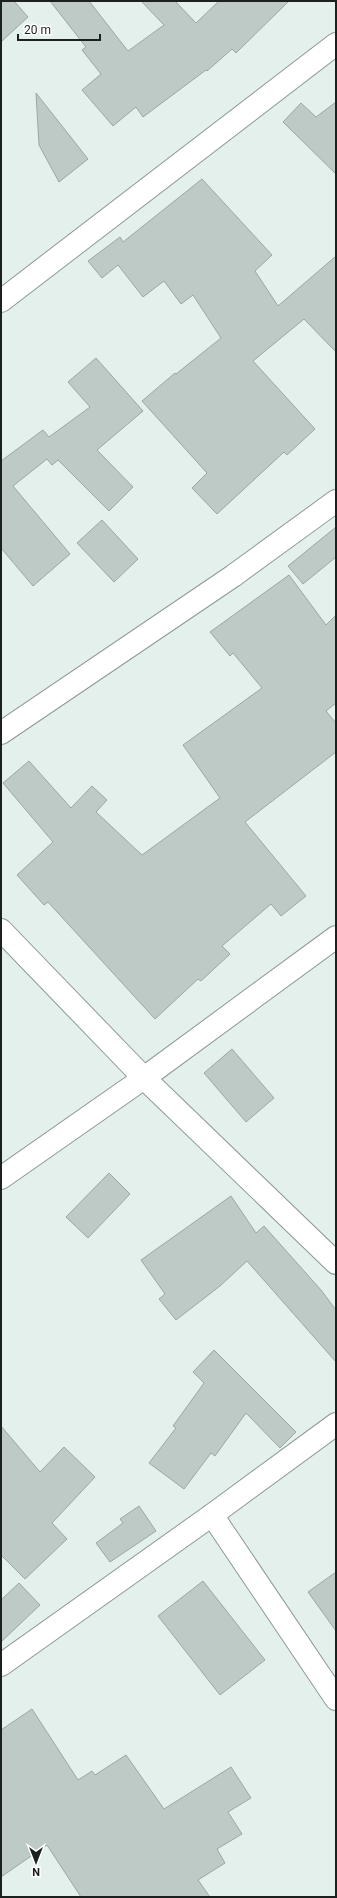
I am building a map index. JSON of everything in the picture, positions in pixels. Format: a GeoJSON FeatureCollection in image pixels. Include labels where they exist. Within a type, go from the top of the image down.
{"type":"FeatureCollection","features":[{"type":"Feature","properties":{"kind":"street"},"geometry":{"type":"LineString","coordinates":[[1,301],[336,44]]}},
{"type":"Feature","properties":{"kind":"street"},"geometry":{"type":"LineString","coordinates":[[1,733],[233,576],[336,501]]}},
{"type":"Feature","properties":{"kind":"street"},"geometry":{"type":"LineString","coordinates":[[1,930],[144,1078],[336,1263]]}},
{"type":"Feature","properties":{"kind":"street"},"geometry":{"type":"LineString","coordinates":[[1,1178],[144,1078],[336,937]]}},
{"type":"Feature","properties":{"kind":"street"},"geometry":{"type":"LineString","coordinates":[[1,1665],[212,1515],[336,1424]]}},
{"type":"Feature","properties":{"kind":"street"},"geometry":{"type":"LineString","coordinates":[[212,1515],[336,1699]]}},
{"type":"Feature","properties":{"kind":"building"},"geometry":{"type":"Polygon","coordinates":[[[1,1],[14,1],[28,17],[1,42],[1,1]]]}},
{"type":"Feature","properties":{"kind":"building"},"geometry":{"type":"Polygon","coordinates":[[[50,1],[89,1],[128,51],[164,25],[141,1],[175,1],[196,23],[219,1],[289,1],[236,53],[232,49],[207,71],[206,70],[143,117],[136,107],[113,126],[82,90],[101,74],[82,50],[86,47],[50,1]]]}},
{"type":"Feature","properties":{"kind":"building"},"geometry":{"type":"Polygon","coordinates":[[[36,93],[88,159],[59,182],[39,145],[36,93]]]}},
{"type":"Feature","properties":{"kind":"building"},"geometry":{"type":"Polygon","coordinates":[[[336,102],[336,174],[283,122],[301,103],[316,117],[336,102]]]}},
{"type":"Feature","properties":{"kind":"building"},"geometry":{"type":"Polygon","coordinates":[[[202,179],[272,255],[255,271],[278,306],[336,256],[336,352],[304,319],[253,361],[315,429],[287,455],[284,452],[217,514],[192,488],[207,473],[142,401],[175,373],[176,374],[221,338],[193,295],[181,304],[164,281],[143,297],[118,265],[102,278],[88,261],[120,237],[123,242],[202,179]]]}},
{"type":"Feature","properties":{"kind":"building"},"geometry":{"type":"Polygon","coordinates":[[[96,358],[143,411],[97,450],[133,487],[109,511],[58,460],[52,465],[47,459],[13,486],[70,554],[33,586],[1,548],[1,461],[43,430],[49,437],[90,407],[68,382],[96,358]]]}},
{"type":"Feature","properties":{"kind":"building"},"geometry":{"type":"Polygon","coordinates":[[[102,520],[138,559],[114,582],[77,543],[102,520]]]}},
{"type":"Feature","properties":{"kind":"building"},"geometry":{"type":"Polygon","coordinates":[[[336,527],[336,557],[303,584],[288,566],[336,527]]]}},
{"type":"Feature","properties":{"kind":"building"},"geometry":{"type":"Polygon","coordinates":[[[289,575],[326,625],[336,615],[336,703],[326,711],[336,723],[336,752],[245,822],[306,896],[281,916],[271,904],[222,946],[230,954],[201,981],[198,979],[155,1019],[48,902],[44,905],[17,875],[53,842],[3,783],[29,761],[71,808],[92,786],[107,800],[96,812],[142,855],[220,798],[183,745],[262,688],[233,653],[230,656],[210,632],[289,575]]]}},
{"type":"Feature","properties":{"kind":"building"},"geometry":{"type":"Polygon","coordinates":[[[232,1049],[274,1098],[246,1122],[204,1073],[232,1049]]]}},
{"type":"Feature","properties":{"kind":"building"},"geometry":{"type":"Polygon","coordinates":[[[109,1173],[130,1194],[88,1238],[66,1217],[109,1173]]]}},
{"type":"Feature","properties":{"kind":"building"},"geometry":{"type":"Polygon","coordinates":[[[231,1196],[256,1233],[264,1226],[321,1290],[336,1310],[336,1362],[247,1261],[220,1286],[176,1320],[159,1299],[165,1294],[141,1260],[231,1196]]]}},
{"type":"Feature","properties":{"kind":"building"},"geometry":{"type":"Polygon","coordinates":[[[214,1350],[296,1432],[280,1448],[246,1413],[215,1456],[211,1453],[184,1489],[149,1463],[176,1428],[173,1426],[204,1383],[193,1372],[214,1350]]]}},
{"type":"Feature","properties":{"kind":"building"},"geometry":{"type":"Polygon","coordinates":[[[1,1426],[40,1472],[64,1447],[95,1477],[52,1523],[67,1539],[25,1579],[1,1555],[1,1426]]]}},
{"type":"Feature","properties":{"kind":"building"},"geometry":{"type":"Polygon","coordinates":[[[139,1506],[156,1531],[110,1562],[96,1543],[123,1523],[120,1519],[139,1506]]]}},
{"type":"Feature","properties":{"kind":"building"},"geometry":{"type":"Polygon","coordinates":[[[336,1572],[336,1631],[308,1592],[336,1572]]]}},
{"type":"Feature","properties":{"kind":"building"},"geometry":{"type":"Polygon","coordinates":[[[203,1581],[265,1660],[220,1695],[158,1616],[203,1581]]]}},
{"type":"Feature","properties":{"kind":"building"},"geometry":{"type":"Polygon","coordinates":[[[19,1583],[40,1605],[1,1642],[1,1600],[19,1583]]]}},
{"type":"Feature","properties":{"kind":"building"},"geometry":{"type":"Polygon","coordinates":[[[32,1709],[78,1780],[92,1771],[95,1775],[126,1755],[164,1809],[231,1767],[251,1798],[228,1812],[242,1834],[217,1849],[225,1863],[198,1880],[210,1897],[81,1897],[47,1845],[1,1877],[1,1730],[32,1709]]]}}]}
